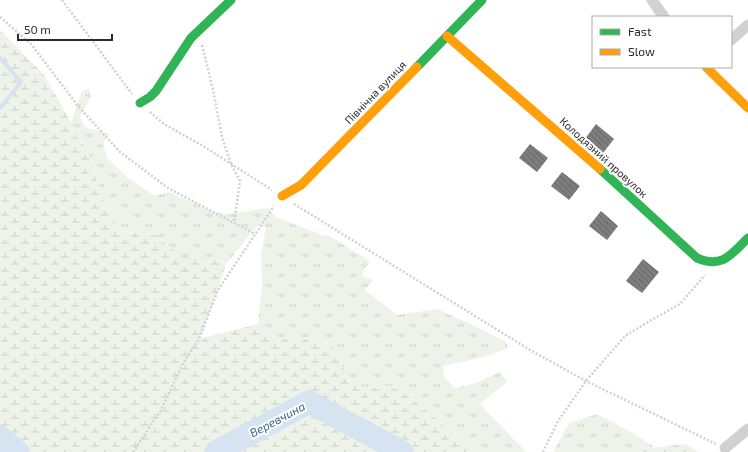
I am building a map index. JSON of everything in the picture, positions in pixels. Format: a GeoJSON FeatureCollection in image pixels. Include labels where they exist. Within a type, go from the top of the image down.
{"type":"FeatureCollection","features":[{"type":"Feature","properties":{"kind":"street"},"geometry":{"type":"LineString","coordinates":[[140,103],[156,91],[191,38],[231,0]]}},
{"type":"Feature","properties":{"kind":"street","name":"Північна вулиця"},"geometry":{"type":"LineString","coordinates":[[282,196],[301,185],[482,0]]}},
{"type":"Feature","properties":{"kind":"street"},"geometry":{"type":"LineString","coordinates":[[652,0],[663,16]]}},
{"type":"Feature","properties":{"kind":"street"},"geometry":{"type":"LineString","coordinates":[[732,39],[748,24]]}},
{"type":"Feature","properties":{"kind":"street","name":"Колодязний провулок"},"geometry":{"type":"LineString","coordinates":[[447,36],[577,148],[697,258],[705,262],[716,263]]}},
{"type":"Feature","properties":{"kind":"street"},"geometry":{"type":"LineString","coordinates":[[707,68],[748,108]]}},
{"type":"Feature","properties":{"kind":"street"},"geometry":{"type":"LineString","coordinates":[[716,263],[724,260],[748,238]]}},
{"type":"Feature","properties":{"kind":"street"},"geometry":{"type":"LineString","coordinates":[[725,448],[748,430]]}},
{"type":"Feature","properties":{"kind":"path"},"geometry":{"type":"LineString","coordinates":[[62,0],[124,85],[140,103],[164,124],[203,146],[530,350],[586,381],[725,448]]}},
{"type":"Feature","properties":{"kind":"path"},"geometry":{"type":"LineString","coordinates":[[0,17],[31,44],[78,106],[120,152],[168,188],[255,234]]}},
{"type":"Feature","properties":{"kind":"path"},"geometry":{"type":"LineString","coordinates":[[199,31],[222,137],[231,164],[240,181],[234,223]]}},
{"type":"Feature","properties":{"kind":"path"},"geometry":{"type":"LineString","coordinates":[[133,452],[161,410],[182,365],[199,340],[218,290],[282,196]]}},
{"type":"Feature","properties":{"kind":"path"},"geometry":{"type":"LineString","coordinates":[[543,452],[558,421],[586,381],[625,336],[680,304],[716,263]]}},
{"type":"Feature","properties":{"kind":"green space"},"geometry":{"type":"Polygon","coordinates":[[[0,30],[44,75],[71,122],[73,132],[87,149],[103,201],[116,214],[114,224],[119,231],[155,235],[181,256],[211,258],[226,264],[218,290],[199,339],[258,324],[278,339],[303,339],[330,343],[342,362],[348,383],[366,388],[390,386],[410,397],[475,452],[0,452],[0,30]]]}},
{"type":"Feature","properties":{"kind":"green space"},"geometry":{"type":"Polygon","coordinates":[[[89,89],[91,97],[80,117],[85,127],[109,134],[103,144],[108,159],[128,178],[155,196],[169,192],[213,212],[229,214],[268,208],[276,217],[331,237],[370,261],[361,276],[373,280],[365,290],[397,315],[437,309],[506,342],[508,348],[484,357],[443,366],[444,377],[455,388],[476,383],[500,372],[507,382],[480,404],[526,452],[475,452],[410,397],[390,386],[366,388],[348,383],[342,362],[330,343],[303,339],[278,339],[258,324],[262,284],[261,255],[266,227],[257,226],[226,264],[211,258],[181,256],[155,235],[119,231],[114,224],[116,214],[103,201],[87,149],[73,132],[71,122],[82,91],[89,89]]]}},
{"type":"Feature","properties":{"kind":"green space"},"geometry":{"type":"Polygon","coordinates":[[[597,414],[631,432],[654,447],[627,452],[553,452],[569,423],[597,414]]]}},
{"type":"Feature","properties":{"kind":"green space"},"geometry":{"type":"Polygon","coordinates":[[[685,444],[699,452],[627,452],[632,450],[685,444]]]}},
{"type":"Feature","properties":{"kind":"building"},"geometry":{"type":"Polygon","coordinates":[[[596,124],[614,139],[603,153],[585,139],[596,124]]]}},
{"type":"Feature","properties":{"kind":"building"},"geometry":{"type":"Polygon","coordinates":[[[530,144],[548,158],[537,172],[519,158],[530,144]]]}},
{"type":"Feature","properties":{"kind":"building"},"geometry":{"type":"Polygon","coordinates":[[[562,172],[580,186],[569,200],[551,186],[562,172]]]}},
{"type":"Feature","properties":{"kind":"building"},"geometry":{"type":"Polygon","coordinates":[[[601,211],[618,226],[607,240],[589,226],[601,211]]]}},
{"type":"Feature","properties":{"kind":"building"},"geometry":{"type":"Polygon","coordinates":[[[643,259],[659,272],[642,293],[626,281],[643,259]]]}},
{"type":"Feature","properties":{"kind":"waterway"},"geometry":{"type":"LineString","coordinates":[[0,58],[21,82],[0,108]]}},
{"type":"Feature","properties":{"kind":"waterway","name":"Веревчина"},"geometry":{"type":"LineString","coordinates":[[216,452],[309,402],[402,452]]}},
{"type":"Feature","properties":{"kind":"waterway","name":"Веревчина"},"geometry":{"type":"LineString","coordinates":[[0,437],[18,452]]}},
{"type":"Feature","properties":{"kind":"traffic: fast"},"geometry":{"type":"LineString","coordinates":[[140,103],[156,91],[191,38],[231,0]]}},
{"type":"Feature","properties":{"kind":"traffic: fast"},"geometry":{"type":"LineString","coordinates":[[417,67],[482,0]]}},
{"type":"Feature","properties":{"kind":"traffic: fast"},"geometry":{"type":"LineString","coordinates":[[600,169],[697,258],[706,261],[720,261],[731,254],[748,238]]}},
{"type":"Feature","properties":{"kind":"traffic: slow"},"geometry":{"type":"LineString","coordinates":[[447,36],[600,169]]}},
{"type":"Feature","properties":{"kind":"traffic: slow"},"geometry":{"type":"LineString","coordinates":[[282,196],[301,185],[417,67]]}},
{"type":"Feature","properties":{"kind":"traffic: slow"},"geometry":{"type":"LineString","coordinates":[[707,68],[748,108]]}}]}
